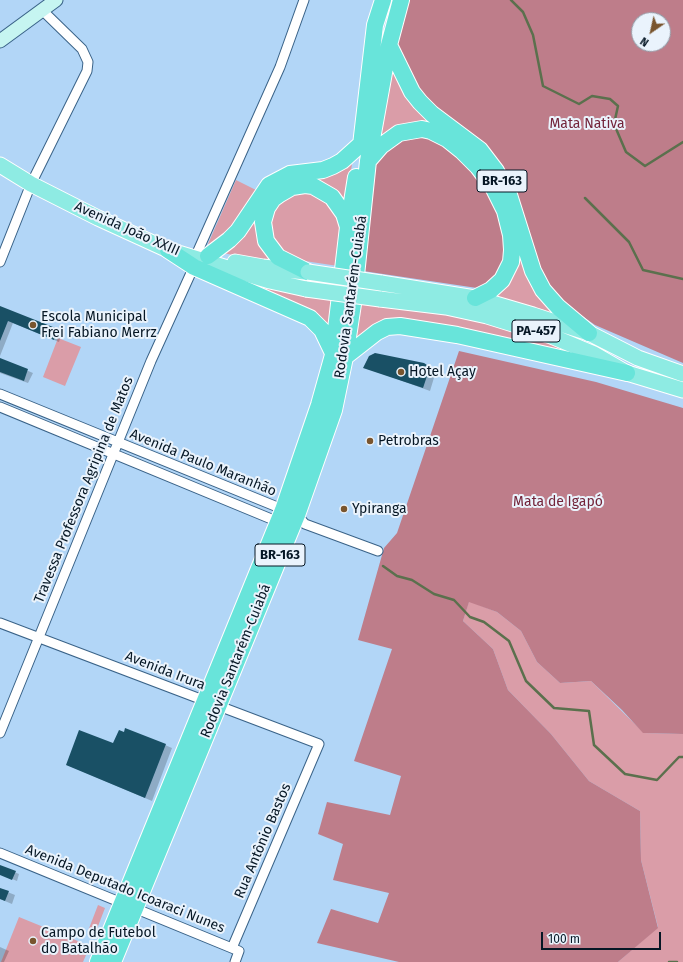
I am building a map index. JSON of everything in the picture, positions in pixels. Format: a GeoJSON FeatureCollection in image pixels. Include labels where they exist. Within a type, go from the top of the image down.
{"type":"FeatureCollection","features":[{"type":"Feature","properties":{"kind":"highway","name":"Rodovia Santarém-Cuiabá"},"geometry":{"type":"LineString","coordinates":[[339,356],[348,227],[362,143],[375,25],[383,0]]}},
{"type":"Feature","properties":{"kind":"highway","name":"Rodovia Santarém-Cuiabá"},"geometry":{"type":"LineString","coordinates":[[113,962],[129,906],[211,703],[291,519],[318,405],[339,356],[353,304],[368,161],[389,45],[401,0]]}},
{"type":"Feature","properties":{"kind":"highway","name":"BR-163"},"geometry":{"type":"LineString","coordinates":[[389,45],[412,92],[420,102],[432,114],[480,150],[496,171],[509,195],[533,271],[543,290],[558,307],[589,333]]}},
{"type":"Feature","properties":{"kind":"highway","name":"BR-163"},"geometry":{"type":"LineString","coordinates":[[368,161],[381,146],[399,133],[422,129],[431,131],[447,139],[462,151],[478,167],[494,187],[505,211],[511,235],[512,250],[510,262],[502,280],[491,290],[475,298]]}},
{"type":"Feature","properties":{"kind":"highway"},"geometry":{"type":"LineString","coordinates":[[199,259],[238,231],[269,185],[290,174],[323,170],[333,166],[342,161],[362,143]]}},
{"type":"Feature","properties":{"kind":"highway","name":"BR-163"},"geometry":{"type":"LineString","coordinates":[[308,272],[278,257],[266,241],[263,222],[267,208],[273,199],[292,187],[305,185],[313,186],[332,197],[344,214],[348,227]]}},
{"type":"Feature","properties":{"kind":"highway"},"geometry":{"type":"LineString","coordinates":[[168,250],[199,259],[310,318],[322,330],[339,356],[387,327],[400,326],[457,335],[628,373]]}},
{"type":"Feature","properties":{"kind":"highway","name":"Rodovia Santarém-Cuiabá"},"geometry":{"type":"LineString","coordinates":[[98,962],[129,906]]}},
{"type":"Feature","properties":{"kind":"main road"},"geometry":{"type":"LineString","coordinates":[[0,41],[56,0]]}},
{"type":"Feature","properties":{"kind":"main road","name":"Avenida João XXIII"},"geometry":{"type":"LineString","coordinates":[[0,165],[31,184],[98,218],[128,230],[168,250]]}},
{"type":"Feature","properties":{"kind":"main road"},"geometry":{"type":"LineString","coordinates":[[128,230],[199,259],[308,272]]}},
{"type":"Feature","properties":{"kind":"main road","name":"Avenida João XXIII"},"geometry":{"type":"LineString","coordinates":[[199,259],[270,281],[306,289],[446,307],[487,316],[551,336],[594,354],[628,373]]}},
{"type":"Feature","properties":{"kind":"main road","name":"PA-457"},"geometry":{"type":"LineString","coordinates":[[308,272],[422,288],[475,298],[589,333],[638,358],[683,374]]}},
{"type":"Feature","properties":{"kind":"main road","name":"PA-457"},"geometry":{"type":"LineString","coordinates":[[628,373],[683,390]]}},
{"type":"Feature","properties":{"kind":"street","name":"Travessa Professora Agripina de Matos"},"geometry":{"type":"LineString","coordinates":[[0,733],[150,361],[199,259],[280,67],[304,0]]}},
{"type":"Feature","properties":{"kind":"street"},"geometry":{"type":"LineString","coordinates":[[0,262],[31,184],[87,70],[88,62],[82,49],[42,10]]}},
{"type":"Feature","properties":{"kind":"street","name":"Avenida Paulo Maranhão"},"geometry":{"type":"LineString","coordinates":[[0,394],[118,443],[291,519]]}},
{"type":"Feature","properties":{"kind":"street","name":"Avenida Paulo Maranhão"},"geometry":{"type":"LineString","coordinates":[[0,407],[113,452],[378,551]]}},
{"type":"Feature","properties":{"kind":"street","name":"Avenida Irura"},"geometry":{"type":"LineString","coordinates":[[0,623],[319,744]]}},
{"type":"Feature","properties":{"kind":"street","name":"Rua Antônio Bastos"},"geometry":{"type":"LineString","coordinates":[[235,962],[236,950],[319,744]]}},
{"type":"Feature","properties":{"kind":"street","name":"Avenida Deputado Icoaraci Nunes"},"geometry":{"type":"LineString","coordinates":[[0,853],[236,950]]}},
{"type":"Feature","properties":{"kind":"shaded area"},"geometry":{"type":"Polygon","coordinates":[[[388,50],[440,130],[374,146],[388,50]]]}},
{"type":"Feature","properties":{"kind":"shaded area"},"geometry":{"type":"Polygon","coordinates":[[[353,157],[346,206],[318,182],[261,211],[283,265],[223,253],[259,210],[353,157]]]}},
{"type":"Feature","properties":{"kind":"shaded area"},"geometry":{"type":"Polygon","coordinates":[[[236,180],[256,190],[240,218],[214,245],[208,244],[236,180]]]}},
{"type":"Feature","properties":{"kind":"shaded area"},"geometry":{"type":"Polygon","coordinates":[[[300,190],[324,195],[342,226],[338,266],[285,257],[269,238],[271,213],[276,204],[300,190]]]}},
{"type":"Feature","properties":{"kind":"shaded area"},"geometry":{"type":"Polygon","coordinates":[[[517,239],[568,321],[489,296],[517,239]]]}},
{"type":"Feature","properties":{"kind":"shaded area"},"geometry":{"type":"Polygon","coordinates":[[[200,266],[266,286],[333,300],[330,341],[325,329],[200,266]]]}},
{"type":"Feature","properties":{"kind":"shaded area"},"geometry":{"type":"Polygon","coordinates":[[[358,300],[459,316],[524,333],[627,373],[400,326],[351,352],[358,300]]]}},
{"type":"Feature","properties":{"kind":"shaded area"},"geometry":{"type":"Polygon","coordinates":[[[58,338],[81,347],[65,386],[43,377],[58,338]]]}},
{"type":"Feature","properties":{"kind":"shaded area"},"geometry":{"type":"Polygon","coordinates":[[[469,601],[497,612],[521,631],[537,662],[560,683],[591,681],[644,733],[683,734],[683,962],[618,962],[658,927],[641,860],[640,811],[589,781],[551,734],[508,690],[493,649],[463,621],[469,601]]]}},
{"type":"Feature","properties":{"kind":"shaded area"},"geometry":{"type":"Polygon","coordinates":[[[98,905],[105,908],[95,934],[88,931],[98,905]]]}},
{"type":"Feature","properties":{"kind":"shaded area"},"geometry":{"type":"Polygon","coordinates":[[[19,917],[90,946],[83,962],[1,962],[19,917]]]}},
{"type":"Feature","properties":{"kind":"green space","name":"Mata Nativa"},"geometry":{"type":"Polygon","coordinates":[[[404,0],[683,0],[683,363],[595,325],[561,301],[549,286],[484,145],[459,124],[434,107],[416,90],[401,61],[395,39],[404,0]]]}},
{"type":"Feature","properties":{"kind":"green space"},"geometry":{"type":"Polygon","coordinates":[[[422,135],[445,145],[467,164],[488,191],[497,210],[506,235],[504,268],[483,287],[477,288],[363,271],[372,176],[376,162],[393,141],[422,135]]]}},
{"type":"Feature","properties":{"kind":"green space","name":"Mata de Igapó"},"geometry":{"type":"Polygon","coordinates":[[[459,351],[596,382],[683,408],[683,734],[643,733],[622,710],[591,681],[560,683],[537,662],[521,631],[497,612],[469,602],[463,621],[493,649],[508,690],[551,734],[589,781],[640,811],[641,860],[658,928],[618,962],[399,962],[317,943],[331,909],[378,923],[389,893],[333,880],[343,844],[318,834],[327,802],[390,815],[401,776],[354,761],[392,649],[358,640],[384,548],[397,533],[459,351]]]}},
{"type":"Feature","properties":{"kind":"building","name":"Escola Municipal Frei Fabiano Merrz"},"geometry":{"type":"Polygon","coordinates":[[[0,306],[58,329],[54,340],[8,321],[0,341],[0,306]]]}},
{"type":"Feature","properties":{"kind":"building","name":"Hotel Açay"},"geometry":{"type":"Polygon","coordinates":[[[375,353],[424,363],[430,367],[423,388],[363,368],[369,356],[375,353]]]}},
{"type":"Feature","properties":{"kind":"building","name":"Escola Municipal Frei Fabiano Merrz"},"geometry":{"type":"Polygon","coordinates":[[[0,358],[28,369],[24,381],[0,372],[0,358]]]}},
{"type":"Feature","properties":{"kind":"building"},"geometry":{"type":"Polygon","coordinates":[[[125,728],[166,744],[145,798],[66,765],[79,730],[113,743],[119,730],[124,732],[125,728]]]}},
{"type":"Feature","properties":{"kind":"building"},"geometry":{"type":"Polygon","coordinates":[[[0,865],[16,871],[12,880],[0,875],[0,865]]]}},
{"type":"Feature","properties":{"kind":"building"},"geometry":{"type":"Polygon","coordinates":[[[0,888],[9,891],[5,901],[0,899],[0,888]]]}},
{"type":"Feature","properties":{"kind":"waterway"},"geometry":{"type":"LineString","coordinates":[[511,0],[523,12],[533,35],[543,86],[579,104],[592,96],[610,99],[618,106],[614,124],[626,152],[645,166],[683,142]]}},
{"type":"Feature","properties":{"kind":"waterway"},"geometry":{"type":"LineString","coordinates":[[585,198],[629,242],[643,270],[683,279]]}},
{"type":"Feature","properties":{"kind":"waterway"},"geometry":{"type":"LineString","coordinates":[[383,566],[397,576],[412,580],[434,594],[454,600],[470,617],[484,622],[509,641],[526,681],[554,708],[589,711],[594,745],[625,774],[657,780],[679,757],[683,757]]}},
{"type":"Feature","properties":{"kind":"waterway"},"geometry":{"type":"LineString","coordinates":[[669,962],[677,962]]}},
{"type":"Feature","properties":{"kind":"place","name":"Escola Municipal Frei Fabiano Merrz"},"geometry":{"type":"Point","coordinates":[33,325]}},
{"type":"Feature","properties":{"kind":"place","name":"Hotel Açay"},"geometry":{"type":"Point","coordinates":[401,372]}},
{"type":"Feature","properties":{"kind":"place","name":"Petrobras"},"geometry":{"type":"Point","coordinates":[370,441]}},
{"type":"Feature","properties":{"kind":"place","name":"Ypiranga"},"geometry":{"type":"Point","coordinates":[344,509]}},
{"type":"Feature","properties":{"kind":"place","name":"Campo de Futebol do Batalhão"},"geometry":{"type":"Point","coordinates":[33,941]}}]}
